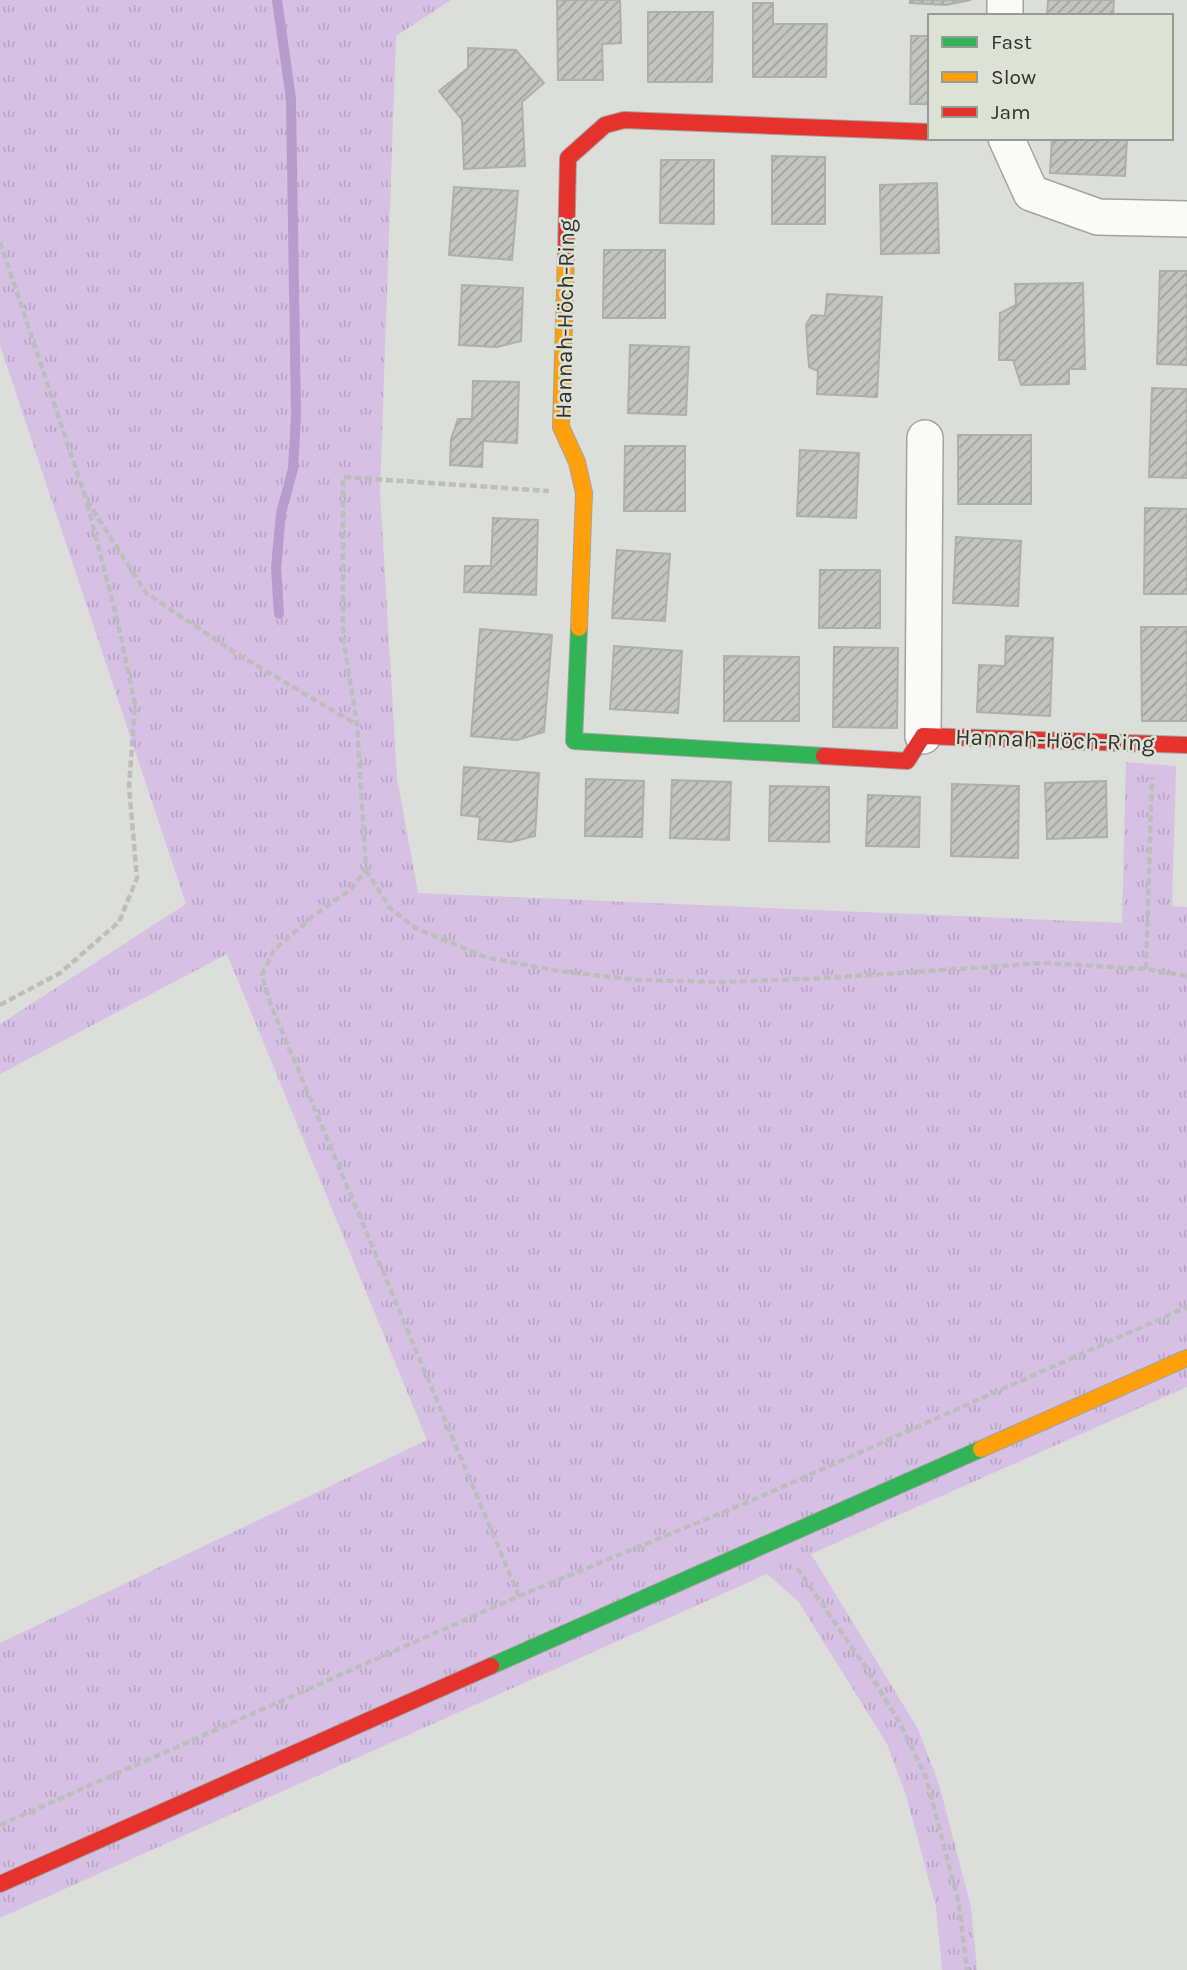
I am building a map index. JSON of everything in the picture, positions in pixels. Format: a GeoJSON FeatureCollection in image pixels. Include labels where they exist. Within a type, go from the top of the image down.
{"type":"FeatureCollection","features":[{"type":"Feature","properties":{"kind":"street","name":"Hannah-Höch-Ring"},"geometry":{"type":"LineString","coordinates":[[925,439],[923,736],[907,761],[574,741],[584,493],[577,462],[561,427],[568,158],[605,125],[624,120],[928,132]]}},
{"type":"Feature","properties":{"kind":"street"},"geometry":{"type":"LineString","coordinates":[[1007,140],[1031,193],[1098,217],[1187,219]]}},
{"type":"Feature","properties":{"kind":"street","name":"Hannah-Höch-Ring"},"geometry":{"type":"LineString","coordinates":[[923,736],[1187,745]]}},
{"type":"Feature","properties":{"kind":"street"},"geometry":{"type":"LineString","coordinates":[[0,1884],[777,1542],[1187,1358]]}},
{"type":"Feature","properties":{"kind":"path"},"geometry":{"type":"LineString","coordinates":[[0,242],[86,499],[116,615],[135,704],[129,787],[137,878],[119,922],[60,973],[0,1005]]}},
{"type":"Feature","properties":{"kind":"path"},"geometry":{"type":"LineString","coordinates":[[584,493],[342,477],[343,637],[357,724],[366,870],[390,908],[415,928],[488,958],[559,971],[637,980],[721,982],[827,978],[1045,963],[1146,968],[1187,976]]}},
{"type":"Feature","properties":{"kind":"path"},"geometry":{"type":"LineString","coordinates":[[86,499],[146,593],[237,654],[357,724]]}},
{"type":"Feature","properties":{"kind":"path"},"geometry":{"type":"LineString","coordinates":[[1146,968],[1154,742]]}},
{"type":"Feature","properties":{"kind":"path"},"geometry":{"type":"LineString","coordinates":[[366,870],[351,889],[312,917],[274,950],[262,975],[276,1018],[519,1596]]}},
{"type":"Feature","properties":{"kind":"path"},"geometry":{"type":"LineString","coordinates":[[0,1825],[519,1596],[755,1499],[1187,1307]]}},
{"type":"Feature","properties":{"kind":"path"},"geometry":{"type":"LineString","coordinates":[[777,1542],[865,1666],[901,1725],[926,1777],[959,1904],[967,1970]]}},
{"type":"Feature","properties":{"kind":"green space"},"geometry":{"type":"Polygon","coordinates":[[[0,0],[451,0],[396,36],[380,492],[397,778],[418,893],[1122,923],[1126,762],[1176,766],[1172,906],[1187,907],[1187,1387],[811,1554],[918,1729],[939,1784],[971,1907],[977,1970],[942,1970],[936,1907],[906,1795],[887,1744],[798,1601],[767,1574],[0,1918],[0,1643],[427,1440],[227,954],[0,1074],[0,1024],[186,904],[0,345],[0,0]]]}},
{"type":"Feature","properties":{"kind":"building"},"geometry":{"type":"Polygon","coordinates":[[[557,0],[620,0],[621,43],[602,44],[603,80],[558,80],[557,0]]]}},
{"type":"Feature","properties":{"kind":"building"},"geometry":{"type":"Polygon","coordinates":[[[910,0],[971,0],[946,5],[910,3],[910,0]]]}},
{"type":"Feature","properties":{"kind":"building"},"geometry":{"type":"Polygon","coordinates":[[[1048,0],[1114,0],[1113,14],[1047,14],[1048,0]]]}},
{"type":"Feature","properties":{"kind":"building"},"geometry":{"type":"Polygon","coordinates":[[[753,3],[773,3],[773,24],[827,24],[826,77],[753,77],[753,3]]]}},
{"type":"Feature","properties":{"kind":"building"},"geometry":{"type":"Polygon","coordinates":[[[648,12],[713,12],[712,82],[648,82],[648,12]]]}},
{"type":"Feature","properties":{"kind":"building"},"geometry":{"type":"Polygon","coordinates":[[[911,36],[928,36],[928,104],[910,104],[911,36]]]}},
{"type":"Feature","properties":{"kind":"building"},"geometry":{"type":"Polygon","coordinates":[[[468,48],[516,50],[544,83],[522,102],[525,166],[464,169],[462,120],[439,91],[468,68],[468,48]]]}},
{"type":"Feature","properties":{"kind":"building"},"geometry":{"type":"Polygon","coordinates":[[[1052,140],[1127,140],[1125,176],[1050,173],[1052,140]]]}},
{"type":"Feature","properties":{"kind":"building"},"geometry":{"type":"Polygon","coordinates":[[[772,156],[825,157],[825,224],[772,224],[772,156]]]}},
{"type":"Feature","properties":{"kind":"building"},"geometry":{"type":"Polygon","coordinates":[[[661,160],[714,160],[714,224],[660,223],[661,160]]]}},
{"type":"Feature","properties":{"kind":"building"},"geometry":{"type":"Polygon","coordinates":[[[937,183],[939,253],[881,254],[880,185],[937,183]]]}},
{"type":"Feature","properties":{"kind":"building"},"geometry":{"type":"Polygon","coordinates":[[[454,187],[518,191],[512,260],[449,255],[454,187]]]}},
{"type":"Feature","properties":{"kind":"building"},"geometry":{"type":"Polygon","coordinates":[[[604,250],[665,250],[665,318],[603,318],[604,250]]]}},
{"type":"Feature","properties":{"kind":"building"},"geometry":{"type":"Polygon","coordinates":[[[1160,271],[1187,271],[1187,365],[1157,364],[1160,271]]]}},
{"type":"Feature","properties":{"kind":"building"},"geometry":{"type":"Polygon","coordinates":[[[1083,283],[1085,369],[1069,369],[1069,384],[1021,385],[1013,360],[999,360],[1000,313],[1016,305],[1015,284],[1083,283]]]}},
{"type":"Feature","properties":{"kind":"building"},"geometry":{"type":"Polygon","coordinates":[[[462,285],[523,288],[521,341],[497,347],[459,345],[462,285]]]}},
{"type":"Feature","properties":{"kind":"building"},"geometry":{"type":"Polygon","coordinates":[[[827,294],[882,297],[877,397],[817,394],[818,371],[809,367],[806,325],[812,315],[825,316],[827,294]]]}},
{"type":"Feature","properties":{"kind":"building"},"geometry":{"type":"Polygon","coordinates":[[[630,345],[689,347],[686,415],[628,413],[630,345]]]}},
{"type":"Feature","properties":{"kind":"building"},"geometry":{"type":"Polygon","coordinates":[[[473,381],[519,382],[517,443],[483,441],[482,467],[450,465],[451,439],[458,419],[472,419],[473,381]]]}},
{"type":"Feature","properties":{"kind":"building"},"geometry":{"type":"Polygon","coordinates":[[[1152,388],[1187,389],[1187,478],[1149,477],[1152,388]]]}},
{"type":"Feature","properties":{"kind":"building"},"geometry":{"type":"Polygon","coordinates":[[[958,435],[1031,435],[1031,504],[958,504],[958,435]]]}},
{"type":"Feature","properties":{"kind":"building"},"geometry":{"type":"Polygon","coordinates":[[[625,446],[685,446],[685,511],[624,511],[625,446]]]}},
{"type":"Feature","properties":{"kind":"building"},"geometry":{"type":"Polygon","coordinates":[[[800,450],[859,453],[856,518],[797,516],[800,450]]]}},
{"type":"Feature","properties":{"kind":"building"},"geometry":{"type":"Polygon","coordinates":[[[1145,508],[1187,509],[1187,594],[1144,594],[1145,508]]]}},
{"type":"Feature","properties":{"kind":"building"},"geometry":{"type":"Polygon","coordinates":[[[493,518],[538,520],[536,595],[464,592],[465,566],[491,566],[493,518]]]}},
{"type":"Feature","properties":{"kind":"building"},"geometry":{"type":"Polygon","coordinates":[[[956,537],[1021,541],[1018,606],[953,603],[956,537]]]}},
{"type":"Feature","properties":{"kind":"building"},"geometry":{"type":"Polygon","coordinates":[[[617,550],[670,554],[665,621],[612,618],[617,550]]]}},
{"type":"Feature","properties":{"kind":"building"},"geometry":{"type":"Polygon","coordinates":[[[820,570],[880,570],[880,628],[819,628],[820,570]]]}},
{"type":"Feature","properties":{"kind":"building"},"geometry":{"type":"Polygon","coordinates":[[[1141,627],[1187,627],[1187,721],[1142,721],[1141,627]]]}},
{"type":"Feature","properties":{"kind":"building"},"geometry":{"type":"Polygon","coordinates":[[[480,629],[552,635],[544,732],[517,740],[471,736],[480,629]]]}},
{"type":"Feature","properties":{"kind":"building"},"geometry":{"type":"Polygon","coordinates":[[[1006,636],[1053,638],[1050,716],[977,712],[979,665],[1005,666],[1006,636]]]}},
{"type":"Feature","properties":{"kind":"building"},"geometry":{"type":"Polygon","coordinates":[[[614,646],[682,651],[678,713],[610,709],[614,646]]]}},
{"type":"Feature","properties":{"kind":"building"},"geometry":{"type":"Polygon","coordinates":[[[834,647],[898,648],[897,728],[833,727],[834,647]]]}},
{"type":"Feature","properties":{"kind":"building"},"geometry":{"type":"Polygon","coordinates":[[[724,656],[799,657],[799,721],[724,721],[724,656]]]}},
{"type":"Feature","properties":{"kind":"building"},"geometry":{"type":"Polygon","coordinates":[[[464,767],[539,773],[535,836],[511,842],[478,839],[480,817],[461,815],[464,767]]]}},
{"type":"Feature","properties":{"kind":"building"},"geometry":{"type":"Polygon","coordinates":[[[586,779],[644,781],[642,837],[585,836],[586,779]]]}},
{"type":"Feature","properties":{"kind":"building"},"geometry":{"type":"Polygon","coordinates":[[[672,780],[731,782],[729,840],[670,838],[672,780]]]}},
{"type":"Feature","properties":{"kind":"building"},"geometry":{"type":"Polygon","coordinates":[[[1106,781],[1107,837],[1047,839],[1045,783],[1106,781]]]}},
{"type":"Feature","properties":{"kind":"building"},"geometry":{"type":"Polygon","coordinates":[[[952,784],[1019,786],[1018,858],[951,856],[952,784]]]}},
{"type":"Feature","properties":{"kind":"building"},"geometry":{"type":"Polygon","coordinates":[[[770,786],[829,787],[829,842],[769,841],[770,786]]]}},
{"type":"Feature","properties":{"kind":"building"},"geometry":{"type":"Polygon","coordinates":[[[868,795],[920,797],[919,847],[866,846],[868,795]]]}},
{"type":"Feature","properties":{"kind":"waterway"},"geometry":{"type":"LineString","coordinates":[[277,0],[291,99],[296,416],[293,469],[281,513],[276,568],[279,614]]}},
{"type":"Feature","properties":{"kind":"traffic: fast"},"geometry":{"type":"LineString","coordinates":[[579,628],[574,741],[824,756]]}},
{"type":"Feature","properties":{"kind":"traffic: fast"},"geometry":{"type":"LineString","coordinates":[[491,1666],[981,1449]]}},
{"type":"Feature","properties":{"kind":"traffic: slow"},"geometry":{"type":"LineString","coordinates":[[566,253],[561,427],[577,462],[584,493],[579,628]]}},
{"type":"Feature","properties":{"kind":"traffic: slow"},"geometry":{"type":"LineString","coordinates":[[981,1449],[1187,1358]]}},
{"type":"Feature","properties":{"kind":"traffic: jam"},"geometry":{"type":"LineString","coordinates":[[566,253],[568,158],[605,125],[624,120],[928,132]]}},
{"type":"Feature","properties":{"kind":"traffic: jam"},"geometry":{"type":"LineString","coordinates":[[824,756],[907,761],[923,736],[1187,745]]}},
{"type":"Feature","properties":{"kind":"traffic: jam"},"geometry":{"type":"LineString","coordinates":[[0,1884],[491,1666]]}}]}
